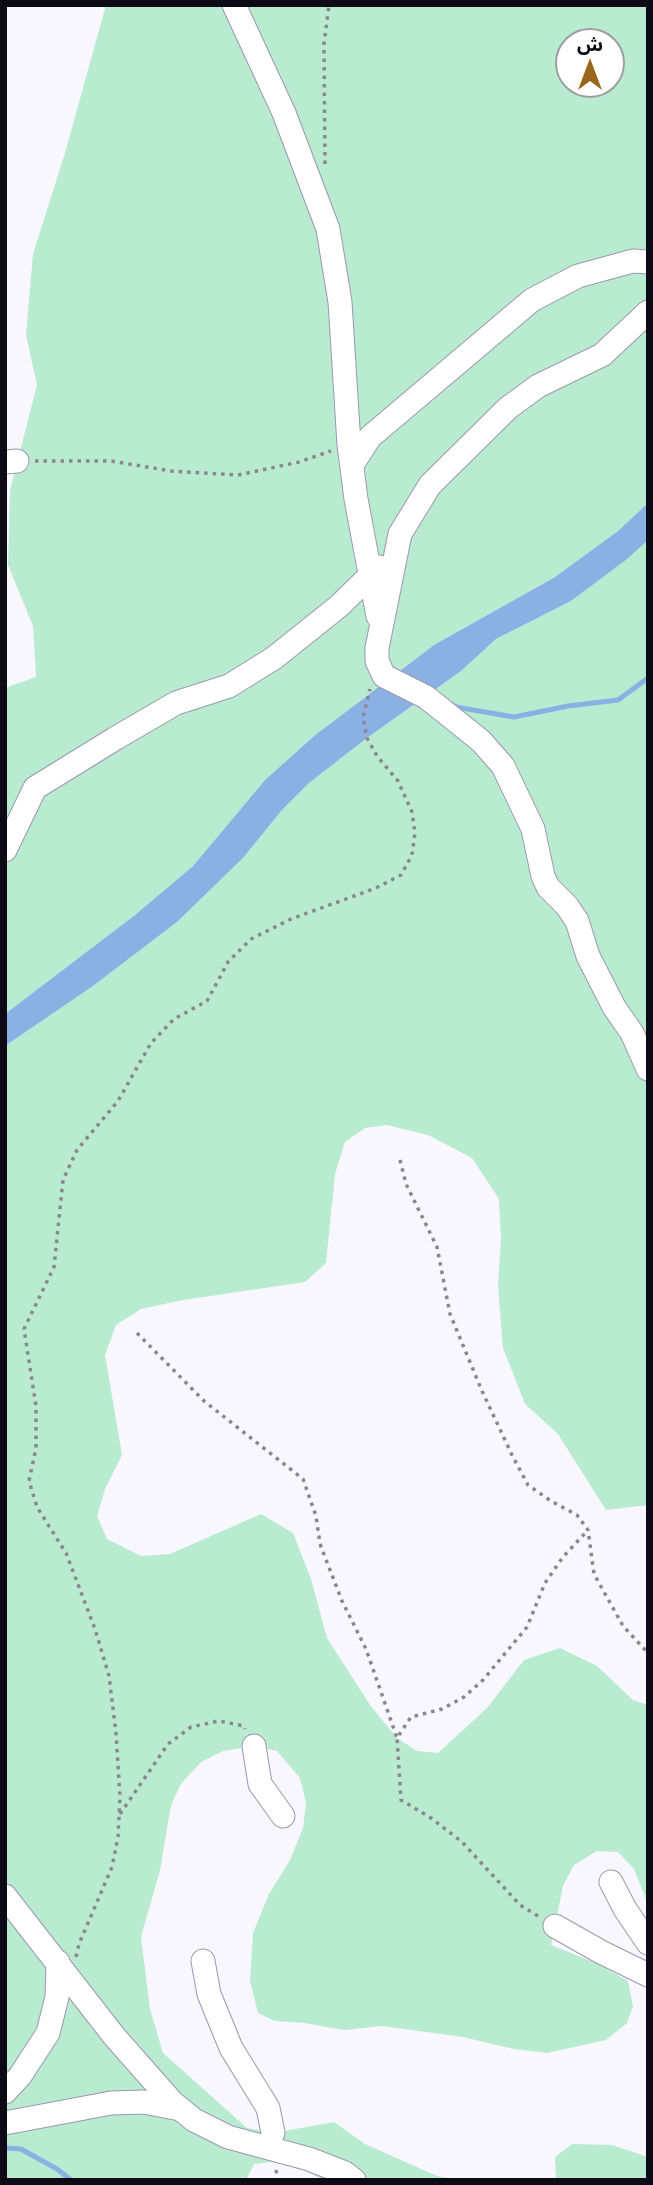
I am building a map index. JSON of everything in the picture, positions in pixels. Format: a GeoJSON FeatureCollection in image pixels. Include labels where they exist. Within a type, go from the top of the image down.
{"type":"FeatureCollection","features":[{"type":"Feature","properties":{"kind":"street"},"geometry":{"type":"LineString","coordinates":[[234,5],[284,113],[328,229],[340,302],[356,499],[380,630]]}},
{"type":"Feature","properties":{"kind":"street"},"geometry":{"type":"LineString","coordinates":[[351,455],[532,300],[578,276],[633,261],[648,262]]}},
{"type":"Feature","properties":{"kind":"street"},"geometry":{"type":"LineString","coordinates":[[5,850],[35,788],[176,704],[229,686],[274,658],[340,606],[372,576],[430,485],[508,408],[538,386],[602,355],[648,312]]}},
{"type":"Feature","properties":{"kind":"street"},"geometry":{"type":"LineString","coordinates":[[400,534],[380,630],[377,661],[384,676],[426,697],[481,741],[503,766],[533,829],[548,887],[568,906],[588,956],[614,1007],[632,1033],[648,1069]]}},
{"type":"Feature","properties":{"kind":"street"},"geometry":{"type":"LineString","coordinates":[[254,1746],[260,1784],[283,1816]]}},
{"type":"Feature","properties":{"kind":"street"},"geometry":{"type":"LineString","coordinates":[[611,1882],[648,1943]]}},
{"type":"Feature","properties":{"kind":"street"},"geometry":{"type":"LineString","coordinates":[[5,1896],[144,2073],[180,2109],[194,2120],[228,2137],[309,2160],[345,2173],[354,2180]]}},
{"type":"Feature","properties":{"kind":"street"},"geometry":{"type":"LineString","coordinates":[[555,1926],[648,1975]]}},
{"type":"Feature","properties":{"kind":"street"},"geometry":{"type":"LineString","coordinates":[[203,1961],[209,1994],[231,2048],[268,2108],[273,2133]]}},
{"type":"Feature","properties":{"kind":"street"},"geometry":{"type":"LineString","coordinates":[[5,2092],[20,2076],[48,2033],[64,1971]]}},
{"type":"Feature","properties":{"kind":"street"},"geometry":{"type":"LineString","coordinates":[[5,2123],[111,2103],[144,2102],[180,2109]]}},
{"type":"Feature","properties":{"kind":"path"},"geometry":{"type":"LineString","coordinates":[[326,166],[324,44],[329,5]]}},
{"type":"Feature","properties":{"kind":"path"},"geometry":{"type":"LineString","coordinates":[[11,462],[111,461],[171,471],[238,475],[299,462],[351,455]]}},
{"type":"Feature","properties":{"kind":"path"},"geometry":{"type":"LineString","coordinates":[[64,1971],[79,1944],[112,1867],[119,1815],[116,1733],[109,1676],[95,1629],[66,1553],[37,1507],[29,1481],[36,1448],[36,1406],[24,1329],[54,1268],[63,1180],[78,1150],[118,1101],[151,1043],[174,1019],[208,1001],[228,962],[251,939],[290,919],[376,888],[401,875],[412,855],[415,833],[412,812],[398,781],[377,757],[367,738],[363,717],[370,687],[384,676]]}},
{"type":"Feature","properties":{"kind":"path"},"geometry":{"type":"LineString","coordinates":[[400,1160],[405,1184],[437,1247],[450,1314],[512,1454],[528,1485],[577,1515],[588,1530],[594,1574],[623,1626],[648,1653]]}},
{"type":"Feature","properties":{"kind":"path"},"geometry":{"type":"LineString","coordinates":[[137,1333],[204,1401],[303,1479],[316,1516],[320,1544],[342,1601],[366,1649],[397,1738],[401,1800],[431,1818],[462,1842],[520,1905],[555,1926]]}},
{"type":"Feature","properties":{"kind":"path"},"geometry":{"type":"LineString","coordinates":[[397,1738],[411,1717],[442,1709],[464,1697],[483,1680],[527,1627],[545,1583],[563,1557],[588,1530]]}},
{"type":"Feature","properties":{"kind":"path"},"geometry":{"type":"LineString","coordinates":[[119,1815],[169,1744],[191,1727],[219,1721],[244,1726],[254,1746]]}},
{"type":"Feature","properties":{"kind":"green space"},"geometry":{"type":"Polygon","coordinates":[[[106,5],[648,5],[648,503],[618,531],[555,577],[434,645],[314,736],[265,780],[193,866],[135,915],[5,1014],[5,688],[36,677],[33,626],[8,565],[10,490],[37,385],[26,335],[33,254],[65,153],[106,5]]]}},
{"type":"Feature","properties":{"kind":"green space"},"geometry":{"type":"Polygon","coordinates":[[[648,540],[648,1505],[606,1510],[558,1434],[525,1404],[503,1348],[498,1285],[501,1239],[499,1199],[472,1158],[428,1135],[387,1125],[365,1128],[345,1142],[335,1174],[326,1263],[305,1282],[141,1309],[116,1325],[105,1355],[122,1455],[105,1489],[97,1516],[107,1539],[141,1556],[170,1554],[261,1514],[293,1533],[311,1579],[327,1638],[370,1705],[397,1738],[417,1751],[438,1753],[487,1708],[524,1660],[560,1648],[597,1666],[633,1700],[648,1705],[648,1904],[634,1869],[618,1852],[597,1851],[574,1865],[563,1886],[551,1945],[598,1964],[628,1981],[633,2006],[627,2023],[606,2040],[547,2053],[514,2049],[463,2037],[382,2026],[345,2030],[275,2021],[258,2013],[250,1981],[253,1933],[269,1894],[290,1860],[303,1828],[306,1803],[300,1778],[277,1751],[254,1746],[223,1751],[201,1762],[181,1784],[171,1805],[160,1870],[141,1937],[150,2009],[163,2053],[247,2128],[273,2133],[334,2122],[365,2144],[437,2176],[458,2180],[324,2180],[291,2164],[271,2162],[254,2164],[246,2180],[5,2180],[5,1046],[93,986],[177,922],[243,858],[282,810],[309,783],[461,671],[496,639],[571,601],[648,540]]]}},
{"type":"Feature","properties":{"kind":"green space"},"geometry":{"type":"Polygon","coordinates":[[[572,2144],[612,2145],[648,2157],[648,2180],[556,2180],[555,2157],[572,2144]]]}},
{"type":"Feature","properties":{"kind":"water"},"geometry":{"type":"Polygon","coordinates":[[[648,503],[648,540],[627,559],[571,601],[496,639],[461,671],[309,783],[282,810],[243,858],[177,922],[93,986],[5,1046],[5,1014],[135,915],[193,866],[265,780],[314,736],[434,645],[555,577],[618,531],[648,503]]]}},
{"type":"Feature","properties":{"kind":"waterway"},"geometry":{"type":"LineString","coordinates":[[451,704],[514,717],[568,706],[618,700],[648,678]]}},
{"type":"Feature","properties":{"kind":"waterway"},"geometry":{"type":"LineString","coordinates":[[5,2148],[21,2149],[71,2180]]}}]}
